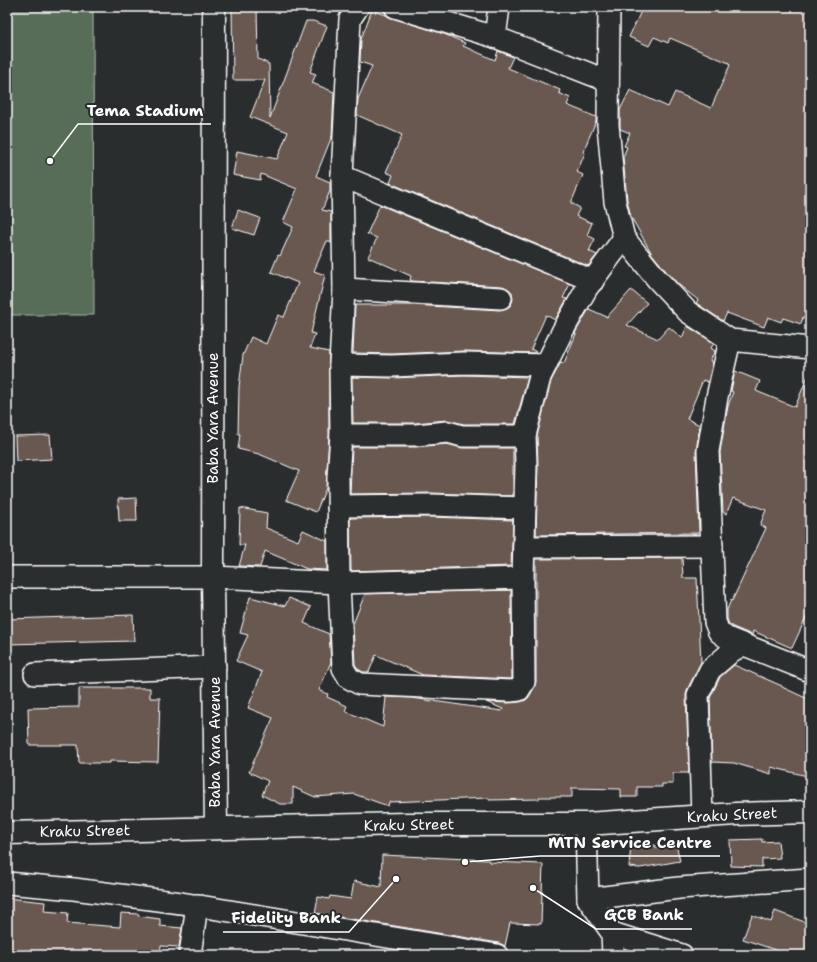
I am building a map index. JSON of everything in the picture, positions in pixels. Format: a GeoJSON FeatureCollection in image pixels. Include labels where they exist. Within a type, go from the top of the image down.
{"type":"FeatureCollection","features":[{"type":"Feature","properties":{"kind":"main road","name":"Baba Yara Avenue"},"geometry":{"type":"LineString","coordinates":[[214,7],[213,577],[216,828]]}},
{"type":"Feature","properties":{"kind":"main road","name":"Kraku Street"},"geometry":{"type":"LineString","coordinates":[[7,833],[406,824],[586,824],[702,816],[810,812]]}},
{"type":"Feature","properties":{"kind":"street"},"geometry":{"type":"LineString","coordinates":[[358,7],[350,19],[342,176],[344,289],[340,365],[341,435],[338,477],[339,583],[343,668],[349,678],[360,684],[510,691],[519,690],[524,682],[523,578],[526,465],[525,435],[540,377],[562,332],[587,288],[624,238]]}},
{"type":"Feature","properties":{"kind":"street"},"geometry":{"type":"LineString","coordinates":[[395,7],[495,37],[608,80]]}},
{"type":"Feature","properties":{"kind":"street"},"geometry":{"type":"LineString","coordinates":[[495,37],[500,7]]}},
{"type":"Feature","properties":{"kind":"street"},"geometry":{"type":"LineString","coordinates":[[609,7],[608,125],[615,202],[624,238],[657,279],[688,312],[730,340],[810,348]]}},
{"type":"Feature","properties":{"kind":"street"},"geometry":{"type":"LineString","coordinates":[[342,176],[593,281]]}},
{"type":"Feature","properties":{"kind":"street"},"geometry":{"type":"LineString","coordinates":[[344,289],[501,298]]}},
{"type":"Feature","properties":{"kind":"street"},"geometry":{"type":"LineString","coordinates":[[730,340],[717,397],[708,451],[715,622],[718,632],[727,638],[810,671]]}},
{"type":"Feature","properties":{"kind":"street"},"geometry":{"type":"LineString","coordinates":[[340,365],[392,366],[464,363],[546,365]]}},
{"type":"Feature","properties":{"kind":"street"},"geometry":{"type":"LineString","coordinates":[[341,435],[416,435],[448,432],[462,436],[525,435]]}},
{"type":"Feature","properties":{"kind":"street"},"geometry":{"type":"LineString","coordinates":[[338,506],[431,505],[525,508]]}},
{"type":"Feature","properties":{"kind":"street"},"geometry":{"type":"LineString","coordinates":[[524,547],[712,546]]}},
{"type":"Feature","properties":{"kind":"street"},"geometry":{"type":"LineString","coordinates":[[7,577],[213,577],[339,583],[523,578]]}},
{"type":"Feature","properties":{"kind":"street"},"geometry":{"type":"LineString","coordinates":[[702,816],[698,695],[710,670],[732,651],[743,645]]}},
{"type":"Feature","properties":{"kind":"street"},"geometry":{"type":"LineString","coordinates":[[35,674],[215,667]]}},
{"type":"Feature","properties":{"kind":"street"},"geometry":{"type":"LineString","coordinates":[[586,824],[588,899],[612,933],[613,955]]}},
{"type":"Feature","properties":{"kind":"street"},"geometry":{"type":"LineString","coordinates":[[588,899],[679,888],[810,879]]}},
{"type":"Feature","properties":{"kind":"street"},"geometry":{"type":"LineString","coordinates":[[7,883],[74,889],[197,906],[497,955]]}},
{"type":"Feature","properties":{"kind":"street"},"geometry":{"type":"LineString","coordinates":[[190,955],[197,906]]}},
{"type":"Feature","properties":{"kind":"street"},"geometry":{"type":"LineString","coordinates":[[612,933],[682,955]]}},
{"type":"Feature","properties":{"kind":"green space"},"geometry":{"type":"Polygon","coordinates":[[[7,7],[93,7],[94,315],[7,315],[7,7]]]}},
{"type":"Feature","properties":{"kind":"building"},"geometry":{"type":"Polygon","coordinates":[[[232,7],[257,7],[258,59],[269,64],[270,118],[306,21],[313,21],[327,26],[310,72],[316,74],[312,83],[334,92],[332,136],[316,176],[330,182],[330,191],[322,210],[331,212],[331,243],[327,241],[314,271],[325,275],[311,333],[315,334],[310,348],[329,352],[329,435],[326,488],[316,512],[286,500],[299,471],[259,454],[238,449],[240,434],[238,434],[239,387],[243,355],[251,337],[266,344],[278,315],[284,317],[298,283],[271,272],[293,227],[283,222],[297,189],[261,174],[260,180],[233,175],[237,151],[277,159],[288,132],[250,117],[265,80],[233,80],[232,7]]]}},
{"type":"Feature","properties":{"kind":"building"},"geometry":{"type":"Polygon","coordinates":[[[643,7],[810,7],[810,319],[803,317],[801,324],[783,318],[781,322],[768,317],[764,327],[727,313],[723,321],[696,303],[698,300],[679,285],[666,271],[652,254],[631,217],[627,200],[623,157],[627,147],[624,146],[630,133],[620,129],[620,110],[630,90],[668,107],[675,92],[711,108],[730,65],[729,63],[670,38],[668,43],[654,37],[649,46],[629,37],[643,7]]]}},
{"type":"Feature","properties":{"kind":"building"},"geometry":{"type":"Polygon","coordinates":[[[372,10],[392,18],[444,34],[465,43],[463,46],[495,60],[498,51],[513,57],[508,68],[560,90],[559,93],[570,98],[567,105],[596,117],[596,121],[583,152],[585,153],[577,172],[583,175],[571,203],[580,208],[576,216],[592,223],[587,235],[595,239],[589,251],[597,255],[588,266],[390,183],[393,175],[386,172],[402,135],[357,115],[358,99],[372,66],[360,62],[361,39],[372,10]]]}},
{"type":"Feature","properties":{"kind":"building"},"geometry":{"type":"Polygon","coordinates":[[[380,205],[570,284],[563,298],[567,299],[555,320],[546,315],[531,349],[538,353],[464,351],[392,354],[353,353],[355,305],[411,305],[500,310],[511,305],[513,299],[512,292],[502,286],[412,281],[410,280],[411,276],[368,257],[377,238],[367,234],[380,205]]]}},
{"type":"Feature","properties":{"kind":"building"},"geometry":{"type":"Polygon","coordinates":[[[238,210],[260,218],[254,235],[232,228],[238,210]]]}},
{"type":"Feature","properties":{"kind":"building"},"geometry":{"type":"Polygon","coordinates":[[[631,290],[647,303],[627,325],[658,339],[669,327],[682,338],[687,326],[714,343],[711,348],[715,351],[710,361],[713,362],[708,382],[703,380],[687,419],[700,425],[696,451],[699,533],[536,535],[538,465],[537,436],[551,381],[561,362],[564,363],[576,334],[575,333],[589,309],[607,317],[631,290]]]}},
{"type":"Feature","properties":{"kind":"building"},"geometry":{"type":"Polygon","coordinates":[[[735,371],[760,381],[756,391],[795,407],[810,371],[810,609],[792,648],[753,631],[752,635],[733,627],[729,624],[727,619],[727,610],[731,600],[732,601],[766,528],[760,525],[766,510],[733,498],[726,514],[723,512],[720,452],[728,406],[733,392],[731,391],[735,371]]]}},
{"type":"Feature","properties":{"kind":"building"},"geometry":{"type":"Polygon","coordinates":[[[464,375],[528,377],[515,424],[464,424],[447,420],[415,423],[353,423],[352,377],[392,378],[464,375]]]}},
{"type":"Feature","properties":{"kind":"building"},"geometry":{"type":"Polygon","coordinates":[[[50,435],[52,459],[16,461],[15,436],[50,435]]]}},
{"type":"Feature","properties":{"kind":"building"},"geometry":{"type":"Polygon","coordinates":[[[447,444],[462,448],[513,448],[513,496],[431,493],[350,494],[352,447],[416,447],[447,444]]]}},
{"type":"Feature","properties":{"kind":"building"},"geometry":{"type":"Polygon","coordinates":[[[136,498],[137,521],[119,521],[118,499],[136,498]]]}},
{"type":"Feature","properties":{"kind":"building"},"geometry":{"type":"Polygon","coordinates":[[[240,508],[267,513],[266,528],[298,541],[303,530],[327,541],[327,570],[307,569],[265,551],[260,567],[239,566],[245,545],[239,545],[240,508]]]}},
{"type":"Feature","properties":{"kind":"building"},"geometry":{"type":"Polygon","coordinates":[[[431,517],[513,520],[511,566],[351,571],[350,518],[431,517]]]}},
{"type":"Feature","properties":{"kind":"building"},"geometry":{"type":"Polygon","coordinates":[[[682,558],[683,578],[697,578],[701,662],[686,695],[689,773],[673,773],[673,784],[662,784],[662,787],[637,787],[637,797],[621,797],[621,789],[572,788],[572,797],[489,800],[489,798],[389,802],[388,806],[354,794],[315,797],[293,787],[293,804],[280,804],[262,795],[268,781],[249,772],[273,718],[248,708],[262,672],[236,661],[248,635],[240,633],[250,597],[285,606],[289,598],[311,607],[304,623],[329,634],[331,662],[319,690],[328,694],[327,697],[347,706],[345,711],[383,727],[386,697],[412,698],[502,711],[503,709],[486,702],[520,702],[529,697],[536,682],[536,559],[682,558]]]}},
{"type":"Feature","properties":{"kind":"building"},"geometry":{"type":"Polygon","coordinates":[[[511,590],[512,679],[423,675],[376,655],[369,672],[363,672],[358,669],[355,664],[353,624],[365,594],[511,590]]]}},
{"type":"Feature","properties":{"kind":"building"},"geometry":{"type":"Polygon","coordinates":[[[133,615],[134,641],[7,644],[7,619],[133,615]]]}},
{"type":"Feature","properties":{"kind":"building"},"geometry":{"type":"Polygon","coordinates":[[[734,665],[810,700],[810,766],[807,776],[771,767],[771,774],[734,763],[712,762],[710,698],[720,677],[734,665]]]}},
{"type":"Feature","properties":{"kind":"building"},"geometry":{"type":"Polygon","coordinates":[[[79,688],[150,688],[150,698],[160,698],[158,762],[110,761],[110,763],[79,763],[78,745],[29,745],[28,708],[79,707],[79,688]]]}},
{"type":"Feature","properties":{"kind":"building"},"geometry":{"type":"Polygon","coordinates":[[[762,839],[762,842],[778,841],[780,858],[762,859],[762,867],[731,866],[730,840],[762,839]]]}},
{"type":"Feature","properties":{"kind":"building"},"geometry":{"type":"Polygon","coordinates":[[[676,844],[680,861],[640,868],[629,867],[631,845],[646,847],[655,845],[656,848],[676,844]]]}},
{"type":"Feature","properties":{"kind":"building"},"geometry":{"type":"Polygon","coordinates":[[[382,855],[543,864],[541,924],[510,923],[505,946],[499,943],[315,913],[318,897],[329,899],[330,896],[351,899],[354,881],[381,887],[382,855]]]}},
{"type":"Feature","properties":{"kind":"building"},"geometry":{"type":"Polygon","coordinates":[[[7,898],[45,902],[44,911],[68,913],[67,923],[120,927],[121,913],[139,914],[138,916],[160,919],[160,926],[182,928],[179,947],[161,946],[160,955],[45,955],[45,953],[7,950],[7,898]]]}},
{"type":"Feature","properties":{"kind":"building"},"geometry":{"type":"Polygon","coordinates":[[[775,911],[810,924],[810,955],[790,955],[743,939],[752,915],[771,922],[775,911]]]}},
{"type":"Feature","properties":{"kind":"place","name":"Tema Stadium"},"geometry":{"type":"Point","coordinates":[50,161]}},
{"type":"Feature","properties":{"kind":"place","name":"MTN Service Centre"},"geometry":{"type":"Point","coordinates":[465,862]}},
{"type":"Feature","properties":{"kind":"place","name":"Fidelity Bank"},"geometry":{"type":"Point","coordinates":[396,879]}},
{"type":"Feature","properties":{"kind":"place","name":"GCB Bank"},"geometry":{"type":"Point","coordinates":[533,888]}}]}
